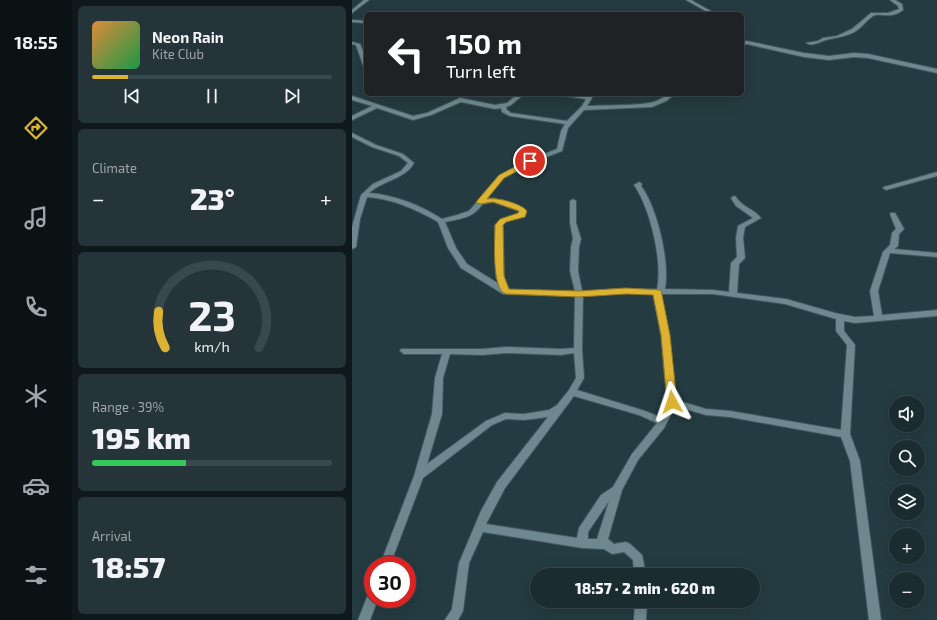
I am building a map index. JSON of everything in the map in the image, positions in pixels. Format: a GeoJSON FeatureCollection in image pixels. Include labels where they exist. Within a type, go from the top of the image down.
{"type":"FeatureCollection","features":[{"type":"Feature","properties":{"kind":"street"},"geometry":{"type":"LineString","coordinates":[[352,12],[367,0]]}},
{"type":"Feature","properties":{"kind":"street"},"geometry":{"type":"LineString","coordinates":[[688,0],[710,12]]}},
{"type":"Feature","properties":{"kind":"street"},"geometry":{"type":"LineString","coordinates":[[808,43],[838,37],[854,30],[873,14],[885,15],[897,12],[901,8],[900,5],[892,0]]}},
{"type":"Feature","properties":{"kind":"street"},"geometry":{"type":"LineString","coordinates":[[352,21],[364,22]]}},
{"type":"Feature","properties":{"kind":"street"},"geometry":{"type":"LineString","coordinates":[[744,42],[804,55],[829,58],[854,55],[868,56],[937,71]]}},
{"type":"Feature","properties":{"kind":"street"},"geometry":{"type":"LineString","coordinates":[[352,43],[358,44],[364,60]]}},
{"type":"Feature","properties":{"kind":"street"},"geometry":{"type":"LineString","coordinates":[[352,98],[371,101],[377,106],[413,118],[429,114],[460,100],[503,106],[509,104],[519,96]]}},
{"type":"Feature","properties":{"kind":"street"},"geometry":{"type":"LineString","coordinates":[[441,221],[471,212],[502,177],[530,161],[560,150],[565,128],[568,123],[585,108],[589,98],[578,96]]}},
{"type":"Feature","properties":{"kind":"street"},"geometry":{"type":"LineString","coordinates":[[585,108],[652,104],[664,100],[669,96]]}},
{"type":"Feature","properties":{"kind":"street"},"geometry":{"type":"LineString","coordinates":[[352,118],[377,106]]}},
{"type":"Feature","properties":{"kind":"street"},"geometry":{"type":"LineString","coordinates":[[503,106],[504,111],[510,114],[568,123]]}},
{"type":"Feature","properties":{"kind":"street"},"geometry":{"type":"LineString","coordinates":[[352,135],[374,146],[401,155],[411,163],[404,172],[377,185],[364,195],[356,219],[352,247]]}},
{"type":"Feature","properties":{"kind":"street"},"geometry":{"type":"LineString","coordinates":[[886,188],[937,174]]}},
{"type":"Feature","properties":{"kind":"street"},"geometry":{"type":"LineString","coordinates":[[639,184],[637,186],[640,188],[653,216],[660,252],[663,285],[661,291],[657,292]]}},
{"type":"Feature","properties":{"kind":"street"},"geometry":{"type":"LineString","coordinates":[[364,195],[382,196],[413,206],[441,221],[452,248],[464,266],[506,292],[579,294],[626,291],[713,292],[786,302],[855,320],[937,313]]}},
{"type":"Feature","properties":{"kind":"street"},"geometry":{"type":"LineString","coordinates":[[733,295],[735,263],[741,258],[739,245],[740,231],[742,226],[758,218],[754,214],[738,206],[735,203],[734,198]]}},
{"type":"Feature","properties":{"kind":"street"},"geometry":{"type":"LineString","coordinates":[[480,202],[493,200],[523,211],[522,215],[503,220],[499,225],[500,276],[506,292]]}},
{"type":"Feature","properties":{"kind":"street"},"geometry":{"type":"LineString","coordinates":[[452,620],[457,611],[464,563],[479,527],[501,485],[564,404],[580,378],[578,350],[579,294],[574,271],[576,239],[573,223],[573,201]]}},
{"type":"Feature","properties":{"kind":"street"},"geometry":{"type":"LineString","coordinates":[[878,318],[874,291],[888,250],[894,246],[896,233],[900,228],[893,214]]}},
{"type":"Feature","properties":{"kind":"street"},"geometry":{"type":"LineString","coordinates":[[888,250],[913,254],[937,255]]}},
{"type":"Feature","properties":{"kind":"street"},"geometry":{"type":"LineString","coordinates":[[639,568],[638,558],[626,547],[612,549],[602,540],[617,490],[636,457],[663,422],[672,402],[665,335],[657,292]]}},
{"type":"Feature","properties":{"kind":"street"},"geometry":{"type":"LineString","coordinates":[[840,317],[840,331],[851,345],[845,434],[855,461],[875,620]]}},
{"type":"Feature","properties":{"kind":"street"},"geometry":{"type":"LineString","coordinates":[[404,351],[482,352],[506,350],[562,352],[578,350]]}},
{"type":"Feature","properties":{"kind":"street"},"geometry":{"type":"LineString","coordinates":[[388,556],[419,476],[437,414],[440,378],[447,351]]}},
{"type":"Feature","properties":{"kind":"street"},"geometry":{"type":"LineString","coordinates":[[572,392],[642,413],[663,422]]}},
{"type":"Feature","properties":{"kind":"street"},"geometry":{"type":"LineString","coordinates":[[672,402],[706,412],[730,414],[845,434]]}},
{"type":"Feature","properties":{"kind":"street"},"geometry":{"type":"LineString","coordinates":[[419,476],[489,423],[505,416],[524,417],[551,413],[564,404]]}},
{"type":"Feature","properties":{"kind":"street"},"geometry":{"type":"LineString","coordinates":[[582,543],[583,531],[605,498],[617,490]]}},
{"type":"Feature","properties":{"kind":"street"},"geometry":{"type":"LineString","coordinates":[[479,527],[582,543],[606,544]]}},
{"type":"Feature","properties":{"kind":"street"},"geometry":{"type":"LineString","coordinates":[[364,620],[368,608]]}},
{"type":"Feature","properties":{"kind":"street"},"geometry":{"type":"LineString","coordinates":[[640,620],[641,608]]}},
{"type":"Feature","properties":{"kind":"route"},"geometry":{"type":"LineString","coordinates":[[530,161],[502,177],[480,202],[493,200],[499,201],[523,211],[522,215],[503,220],[499,225],[500,276],[506,292],[579,294],[626,291],[657,292],[665,335],[672,402]]}}]}
